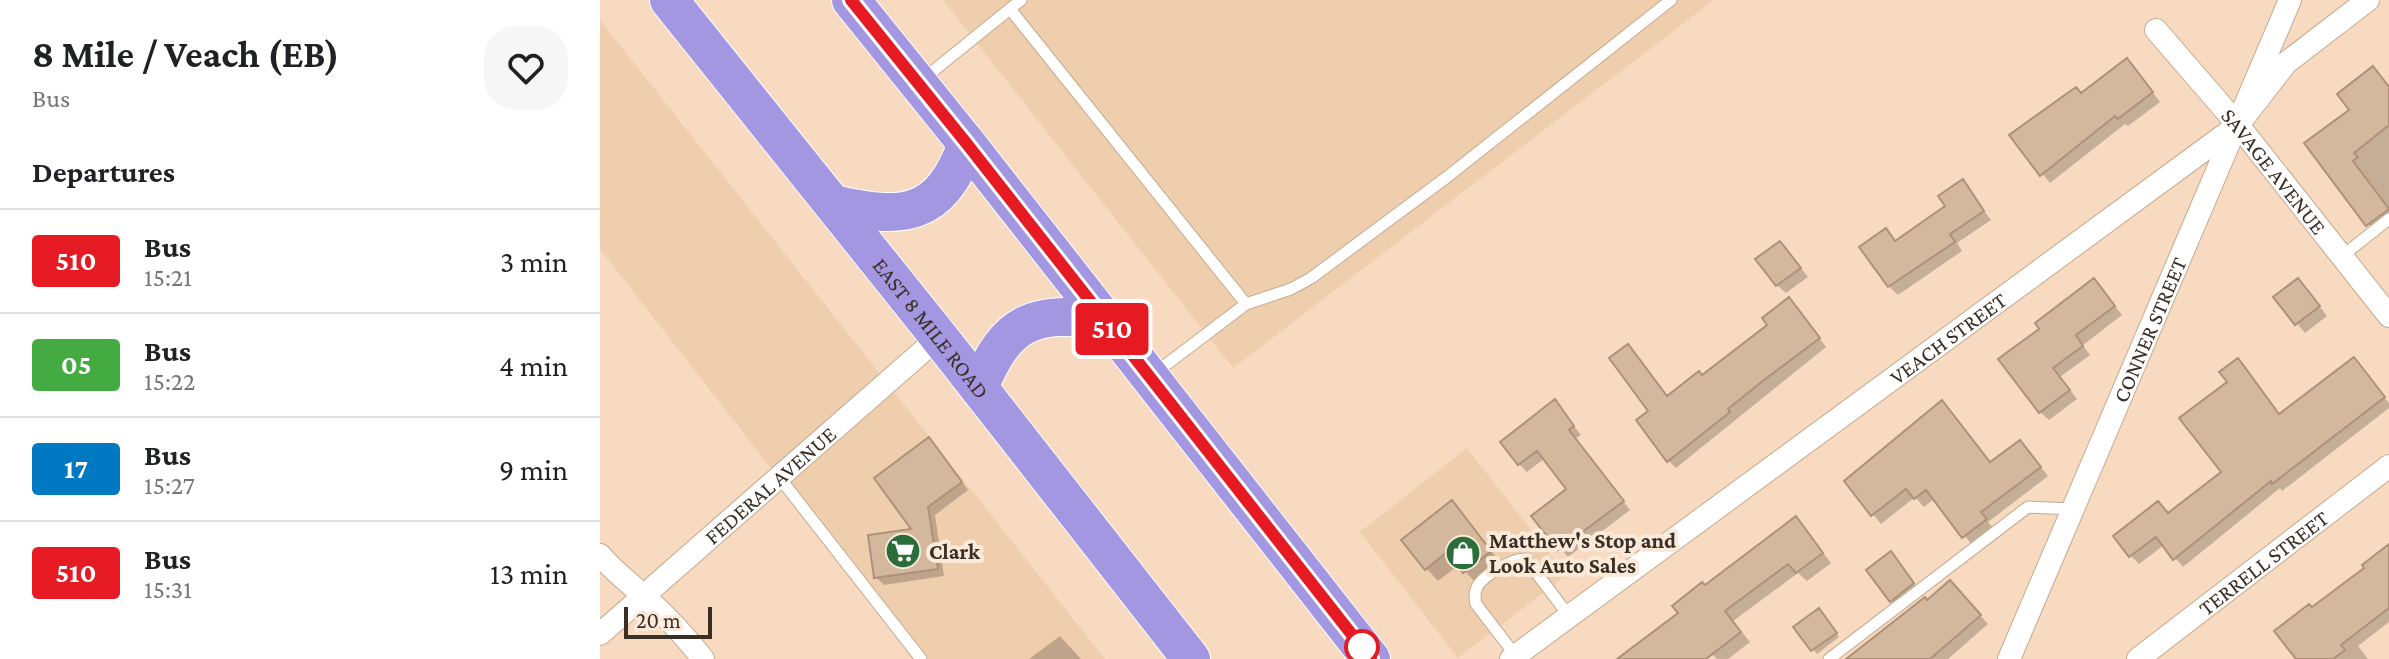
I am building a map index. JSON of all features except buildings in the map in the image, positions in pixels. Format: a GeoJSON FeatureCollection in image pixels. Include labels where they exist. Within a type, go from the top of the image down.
{"type":"FeatureCollection","features":[{"type":"Feature","properties":{"kind":"highway","name":"EAST 8 MILE ROAD"},"geometry":{"type":"LineString","coordinates":[[669,0],[1191,659]]}},
{"type":"Feature","properties":{"kind":"highway"},"geometry":{"type":"LineString","coordinates":[[851,0],[1371,659]]}},
{"type":"Feature","properties":{"kind":"highway"},"geometry":{"type":"LineString","coordinates":[[833,204],[875,213],[898,213],[918,207],[936,197],[949,184],[967,144]]}},
{"type":"Feature","properties":{"kind":"highway"},"geometry":{"type":"LineString","coordinates":[[979,388],[991,358],[1002,342],[1030,322],[1071,316],[1105,320]]}},
{"type":"Feature","properties":{"kind":"street","name":"CONNER STREET"},"geometry":{"type":"LineString","coordinates":[[2009,659],[2290,0]]}},
{"type":"Feature","properties":{"kind":"street","name":"VEACH STREET"},"geometry":{"type":"LineString","coordinates":[[1513,657],[2238,125],[2286,63],[2368,0]]}},
{"type":"Feature","properties":{"kind":"street","name":"SAVAGE AVENUE"},"geometry":{"type":"LineString","coordinates":[[2156,30],[2238,125],[2389,316]]}},
{"type":"Feature","properties":{"kind":"street","name":"FEDERAL AVENUE"},"geometry":{"type":"LineString","coordinates":[[600,634],[939,337]]}},
{"type":"Feature","properties":{"kind":"street","name":"TERRELL STREET"},"geometry":{"type":"LineString","coordinates":[[2138,659],[2389,466]]}},
{"type":"Feature","properties":{"kind":"street"},"geometry":{"type":"LineString","coordinates":[[600,555],[614,573],[643,595],[683,633],[703,659]]}},
{"type":"Feature","properties":{"kind":"lane"},"geometry":{"type":"LineString","coordinates":[[918,84],[1021,0]]}},
{"type":"Feature","properties":{"kind":"lane"},"geometry":{"type":"LineString","coordinates":[[1150,377],[1246,304],[1291,289],[1311,278],[1447,177],[1671,0]]}},
{"type":"Feature","properties":{"kind":"lane"},"geometry":{"type":"LineString","coordinates":[[1010,9],[1246,304]]}},
{"type":"Feature","properties":{"kind":"lane"},"geometry":{"type":"LineString","coordinates":[[2342,256],[2389,219]]}},
{"type":"Feature","properties":{"kind":"lane"},"geometry":{"type":"LineString","coordinates":[[779,477],[921,659]]}},
{"type":"Feature","properties":{"kind":"lane"},"geometry":{"type":"LineString","coordinates":[[1829,659],[2028,507],[2074,509]]}},
{"type":"Feature","properties":{"kind":"lane"},"geometry":{"type":"LineString","coordinates":[[1513,657],[1476,604],[1475,594],[1477,586],[1508,562],[1516,558],[1526,559],[1569,616]]}},
{"type":"Feature","properties":{"kind":"shaded area"},"geometry":{"type":"Polygon","coordinates":[[[943,0],[1714,0],[1233,368],[943,0]]]}},
{"type":"Feature","properties":{"kind":"shaded area"},"geometry":{"type":"Polygon","coordinates":[[[600,20],[1105,659],[920,659],[600,249],[600,20]]]}},
{"type":"Feature","properties":{"kind":"shaded area","name":"Matthew's Stop and Look Auto Sales"},"geometry":{"type":"Polygon","coordinates":[[[1467,448],[1566,575],[1458,658],[1360,532],[1467,448]]]}},
{"type":"Feature","properties":{"kind":"bus line","name":"510"},"geometry":{"type":"LineString","coordinates":[[851,0],[1371,659]]}},
{"type":"Feature","properties":{"kind":"place","name":"Clark"},"geometry":{"type":"Point","coordinates":[903,551]}},
{"type":"Feature","properties":{"kind":"place","name":"Matthew's Stop and Look Auto Sales"},"geometry":{"type":"Point","coordinates":[1463,553]}}]}
